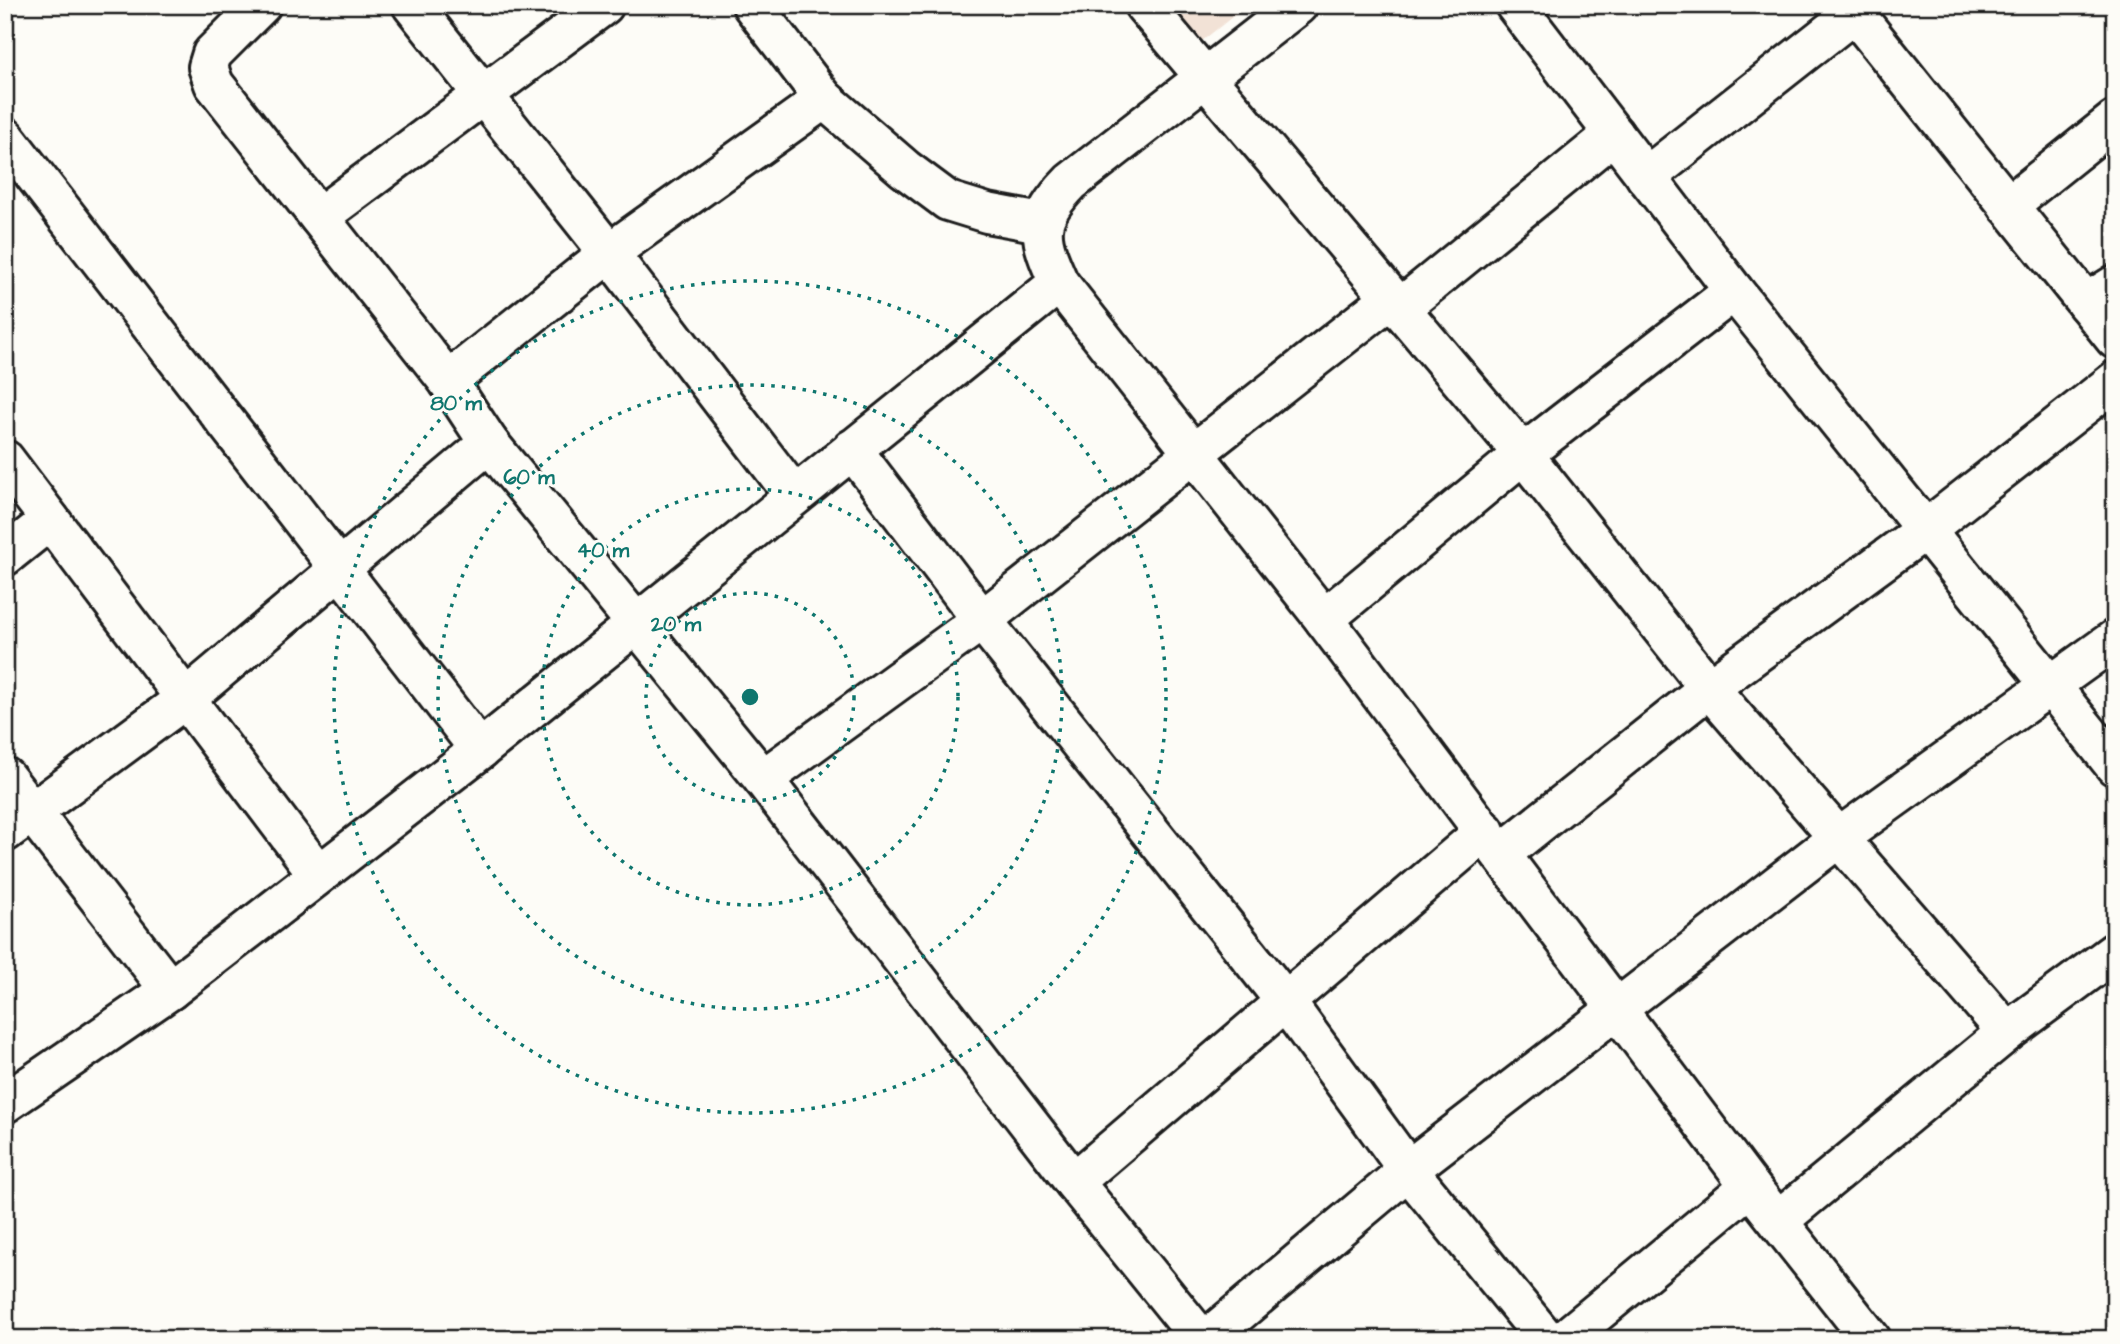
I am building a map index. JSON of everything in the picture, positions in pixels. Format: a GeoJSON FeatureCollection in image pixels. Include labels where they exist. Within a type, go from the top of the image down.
{"type":"FeatureCollection","features":[{"type":"Feature","properties":{"kind":"street"},"geometry":{"type":"LineString","coordinates":[[261,5],[212,54],[208,67],[214,84],[448,380],[489,443],[763,779],[1074,1182],[1201,1339]]}},
{"type":"Feature","properties":{"kind":"street"},"geometry":{"type":"LineString","coordinates":[[412,5],[609,253],[794,495]]}},
{"type":"Feature","properties":{"kind":"street"},"geometry":{"type":"LineString","coordinates":[[319,217],[604,5]]}},
{"type":"Feature","properties":{"kind":"street"},"geometry":{"type":"LineString","coordinates":[[752,5],[824,99],[905,169],[948,201],[987,213],[1041,223]]}},
{"type":"Feature","properties":{"kind":"street"},"geometry":{"type":"LineString","coordinates":[[1144,5],[1523,454],[1709,688],[1837,839],[2007,1032]]}},
{"type":"Feature","properties":{"kind":"street"},"geometry":{"type":"LineString","coordinates":[[1298,5],[1071,182],[1056,198],[1041,223],[1046,254],[1059,283],[1324,619],[1620,1009],[1750,1186],[1871,1339]]}},
{"type":"Feature","properties":{"kind":"street"},"geometry":{"type":"LineString","coordinates":[[1516,5],[1734,291],[2115,766]]}},
{"type":"Feature","properties":{"kind":"street"},"geometry":{"type":"LineString","coordinates":[[1646,177],[1851,9],[2008,206],[2100,294],[2115,340]]}},
{"type":"Feature","properties":{"kind":"street"},"geometry":{"type":"LineString","coordinates":[[448,380],[609,253],[824,99]]}},
{"type":"Feature","properties":{"kind":"street"},"geometry":{"type":"LineString","coordinates":[[2008,206],[2115,120]]}},
{"type":"Feature","properties":{"kind":"street"},"geometry":{"type":"LineString","coordinates":[[763,779],[982,620],[1193,455],[1614,134]]}},
{"type":"Feature","properties":{"kind":"street"},"geometry":{"type":"LineString","coordinates":[[5,137],[480,750]]}},
{"type":"Feature","properties":{"kind":"street"},"geometry":{"type":"LineString","coordinates":[[5,1103],[170,990],[480,750],[1059,283]]}},
{"type":"Feature","properties":{"kind":"street"},"geometry":{"type":"LineString","coordinates":[[1324,619],[1523,454],[1734,291]]}},
{"type":"Feature","properties":{"kind":"street"},"geometry":{"type":"LineString","coordinates":[[1074,1182],[1285,1000],[1493,842],[1925,530],[2115,381]]}},
{"type":"Feature","properties":{"kind":"street"},"geometry":{"type":"LineString","coordinates":[[19,821],[185,699],[489,443]]}},
{"type":"Feature","properties":{"kind":"street"},"geometry":{"type":"LineString","coordinates":[[852,449],[982,620],[1285,1000],[1408,1170],[1546,1339]]}},
{"type":"Feature","properties":{"kind":"street"},"geometry":{"type":"LineString","coordinates":[[5,460],[318,874]]}},
{"type":"Feature","properties":{"kind":"street"},"geometry":{"type":"LineString","coordinates":[[5,556],[50,520]]}},
{"type":"Feature","properties":{"kind":"street"},"geometry":{"type":"LineString","coordinates":[[1207,1339],[1408,1170],[1837,839],[2115,639]]}},
{"type":"Feature","properties":{"kind":"street"},"geometry":{"type":"LineString","coordinates":[[5,777],[19,821],[170,990]]}},
{"type":"Feature","properties":{"kind":"street"},"geometry":{"type":"LineString","coordinates":[[1778,1221],[2007,1032],[2115,952]]}},
{"type":"Feature","properties":{"kind":"street"},"geometry":{"type":"LineString","coordinates":[[1564,1339],[1750,1186]]}},
{"type":"Feature","properties":{"kind":"shaded area"},"geometry":{"type":"Polygon","coordinates":[[[1132,5],[1247,5],[1177,61],[1132,5]]]}}]}
